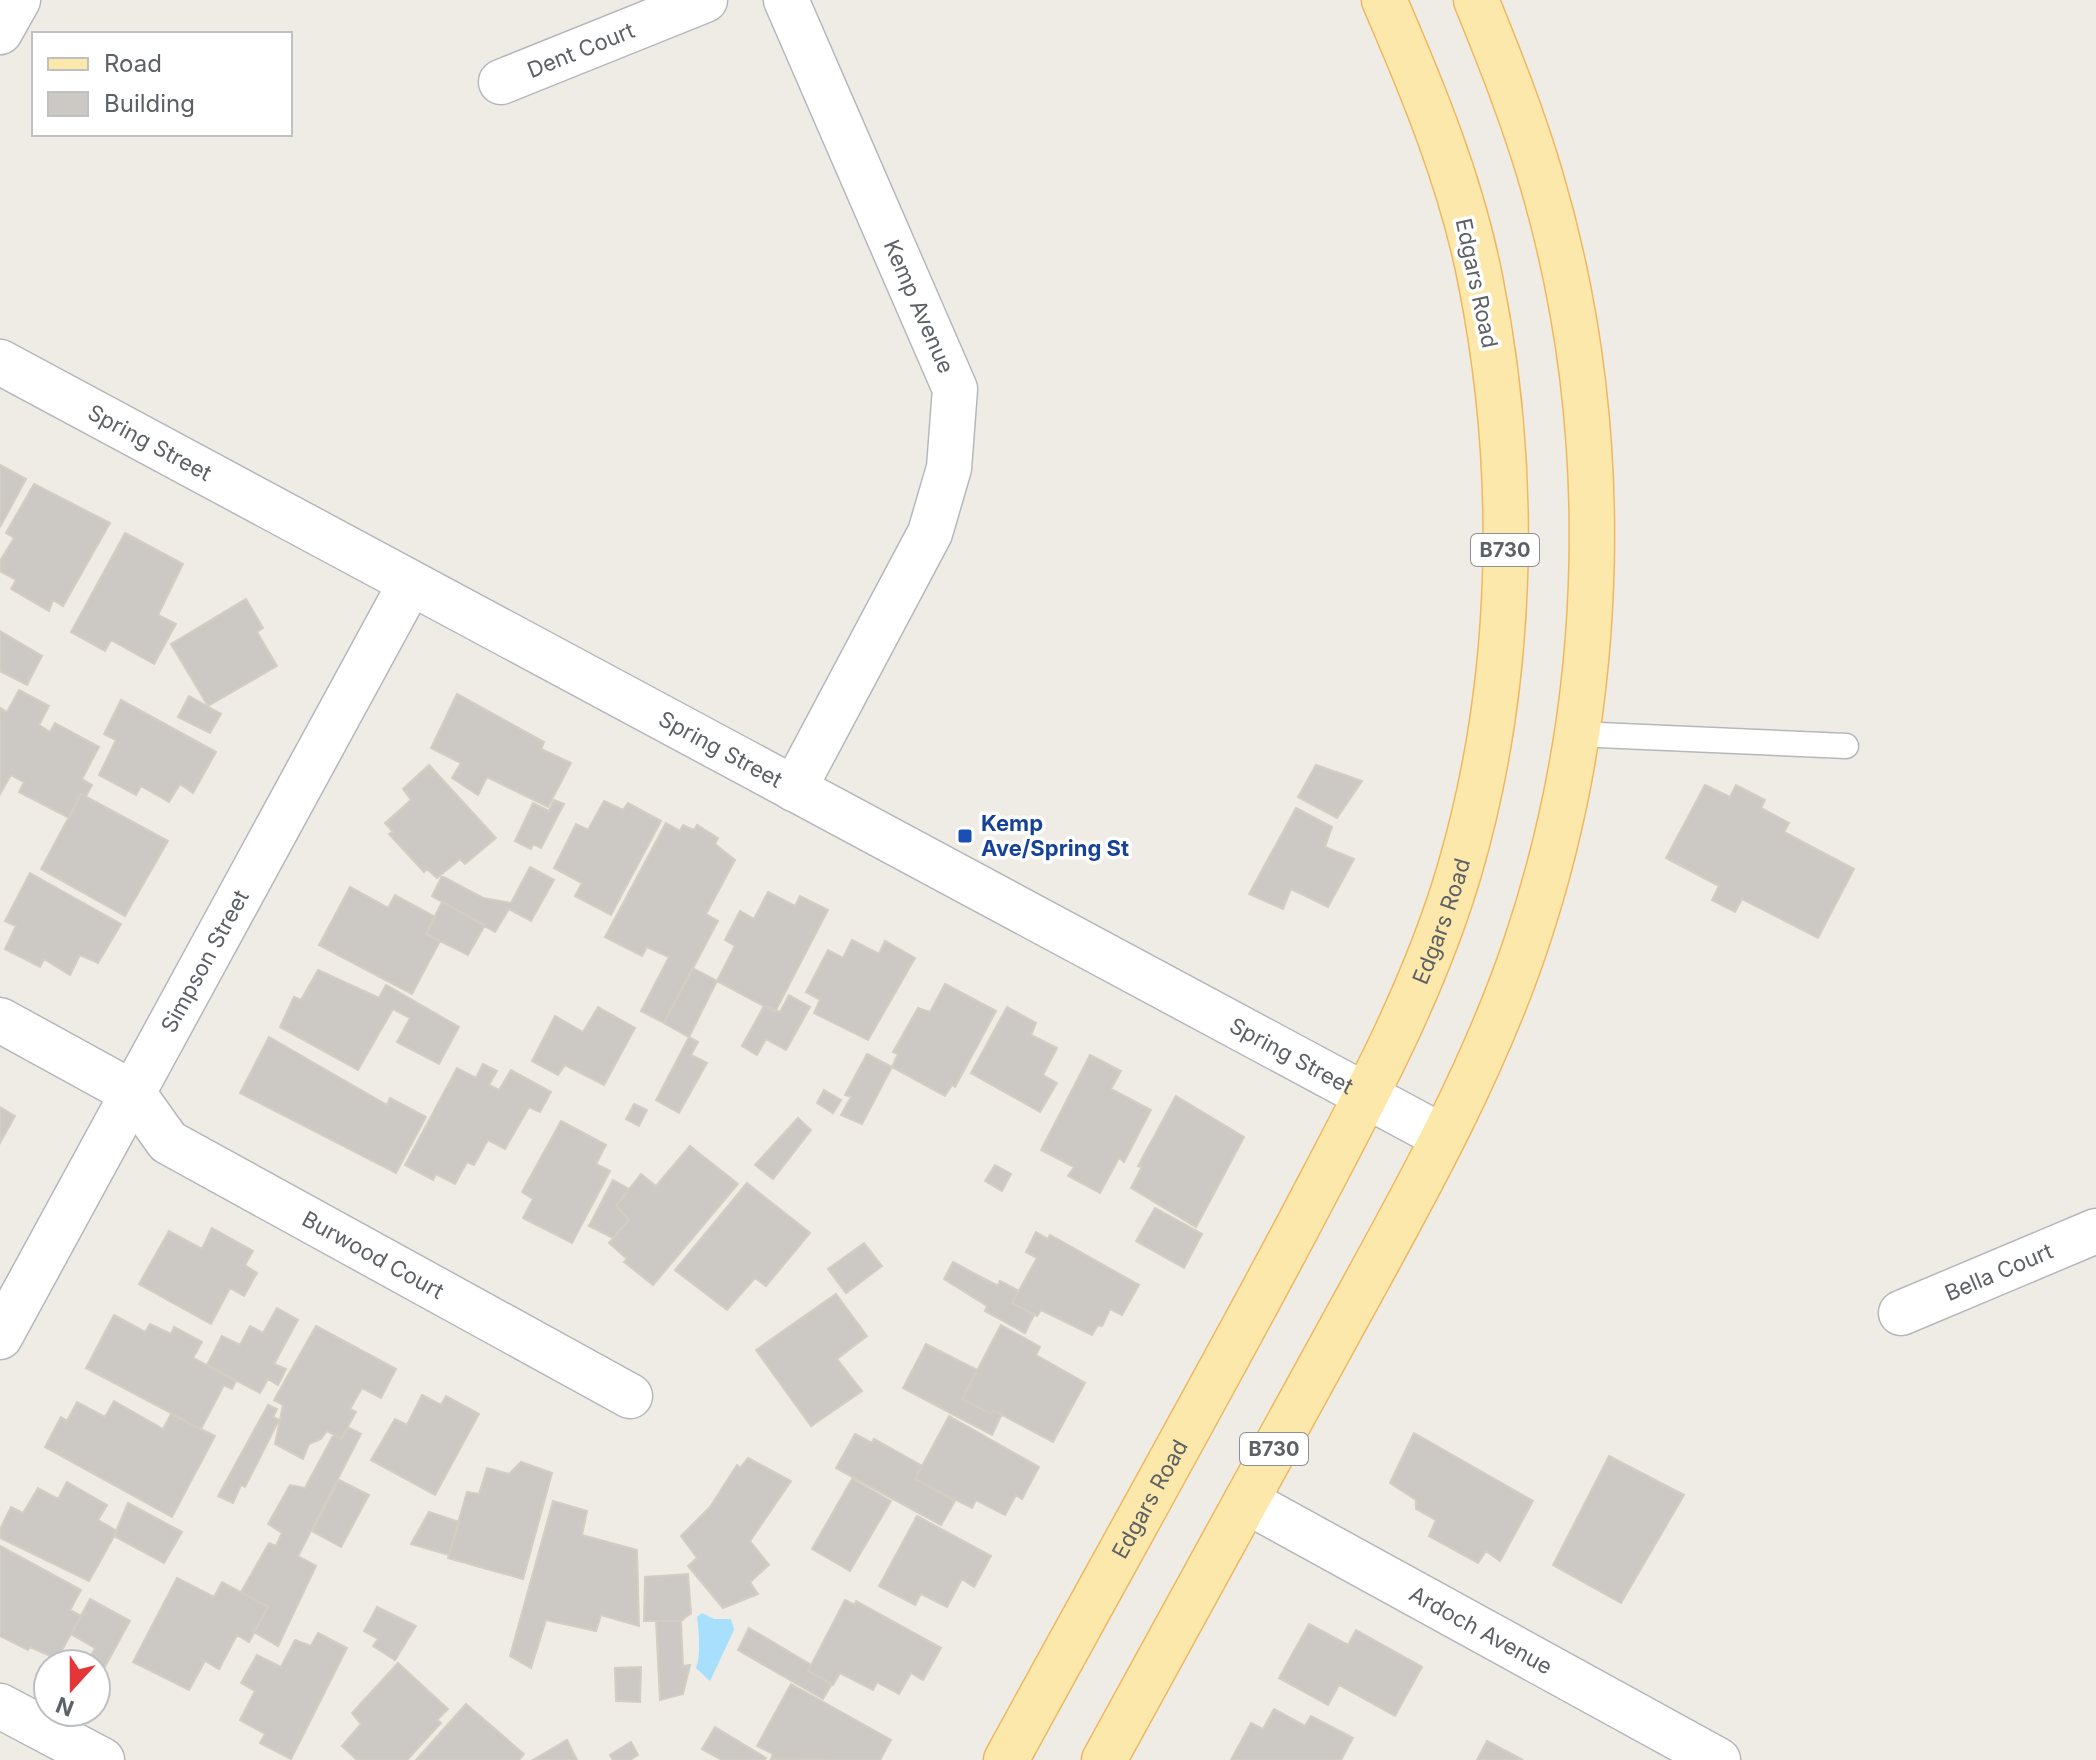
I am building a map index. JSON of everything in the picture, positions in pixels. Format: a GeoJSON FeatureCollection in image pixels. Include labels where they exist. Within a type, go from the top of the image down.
{"type":"FeatureCollection","features":[{"type":"Feature","properties":{"kind":"main road","name":"Edgars Road"},"geometry":{"type":"LineString","coordinates":[[1006,1760],[1248,1320],[1366,1096],[1436,941],[1460,868],[1480,778],[1504,610],[1505,491],[1500,411],[1480,276],[1453,179],[1417,77],[1384,0]]}},
{"type":"Feature","properties":{"kind":"main road","name":"B730"},"geometry":{"type":"LineString","coordinates":[[1104,1760],[1443,1137],[1501,1012],[1527,943],[1565,796],[1588,642],[1591,560],[1590,482],[1578,347],[1542,181],[1517,103],[1476,0]]}},
{"type":"Feature","properties":{"kind":"street"},"geometry":{"type":"LineString","coordinates":[[0,32],[18,0]]}},
{"type":"Feature","properties":{"kind":"street","name":"Dent Court"},"geometry":{"type":"LineString","coordinates":[[501,82],[705,0]]}},
{"type":"Feature","properties":{"kind":"street","name":"Kemp Avenue"},"geometry":{"type":"LineString","coordinates":[[786,0],[955,389],[949,468],[930,533],[794,789]]}},
{"type":"Feature","properties":{"kind":"street","name":"Spring Street"},"geometry":{"type":"LineString","coordinates":[[0,362],[1443,1137]]}},
{"type":"Feature","properties":{"kind":"street","name":"Simpson Street"},"geometry":{"type":"LineString","coordinates":[[0,1337],[410,584]]}},
{"type":"Feature","properties":{"kind":"street"},"geometry":{"type":"LineString","coordinates":[[0,1020],[133,1093]]}},
{"type":"Feature","properties":{"kind":"street","name":"Burwood Court"},"geometry":{"type":"LineString","coordinates":[[133,1093],[168,1142],[630,1396]]}},
{"type":"Feature","properties":{"kind":"street","name":"Bella Court"},"geometry":{"type":"LineString","coordinates":[[1901,1313],[2096,1231]]}},
{"type":"Feature","properties":{"kind":"street","name":"Ardoch Avenue"},"geometry":{"type":"LineString","coordinates":[[1246,1501],[1718,1760]]}},
{"type":"Feature","properties":{"kind":"street"},"geometry":{"type":"LineString","coordinates":[[0,1706],[102,1760]]}},
{"type":"Feature","properties":{"kind":"lane"},"geometry":{"type":"LineString","coordinates":[[1576,734],[1846,746]]}},
{"type":"Feature","properties":{"kind":"water"},"geometry":{"type":"Polygon","coordinates":[[[702,1613],[714,1619],[731,1619],[734,1630],[710,1681],[696,1668],[699,1650],[697,1617],[702,1613]]]}},
{"type":"Feature","properties":{"kind":"building"},"geometry":{"type":"Polygon","coordinates":[[[0,465],[26,479],[0,527],[0,465]]]}},
{"type":"Feature","properties":{"kind":"building"},"geometry":{"type":"Polygon","coordinates":[[[34,484],[110,523],[63,606],[53,600],[49,611],[11,589],[16,580],[0,571],[0,561],[14,538],[6,533],[34,484]]]}},
{"type":"Feature","properties":{"kind":"building"},"geometry":{"type":"Polygon","coordinates":[[[125,533],[183,564],[158,615],[176,624],[154,664],[111,640],[105,651],[71,632],[125,533]]]}},
{"type":"Feature","properties":{"kind":"building"},"geometry":{"type":"Polygon","coordinates":[[[246,599],[263,628],[257,632],[277,666],[208,706],[171,644],[246,599]]]}},
{"type":"Feature","properties":{"kind":"building"},"geometry":{"type":"Polygon","coordinates":[[[0,631],[42,656],[27,685],[0,671],[0,631]]]}},
{"type":"Feature","properties":{"kind":"building"},"geometry":{"type":"Polygon","coordinates":[[[19,690],[49,706],[39,725],[50,732],[55,723],[99,747],[82,779],[92,785],[86,796],[81,794],[69,818],[19,792],[24,782],[11,775],[0,794],[0,708],[7,712],[19,690]]]}},
{"type":"Feature","properties":{"kind":"building"},"geometry":{"type":"Polygon","coordinates":[[[457,694],[544,742],[541,749],[571,763],[548,807],[487,777],[478,795],[452,778],[461,763],[431,748],[457,694]]]}},
{"type":"Feature","properties":{"kind":"building"},"geometry":{"type":"Polygon","coordinates":[[[189,696],[221,714],[210,733],[178,717],[189,696]]]}},
{"type":"Feature","properties":{"kind":"building"},"geometry":{"type":"Polygon","coordinates":[[[121,700],[216,752],[193,793],[180,784],[169,802],[141,786],[136,795],[99,775],[116,740],[104,734],[121,700]]]}},
{"type":"Feature","properties":{"kind":"building"},"geometry":{"type":"Polygon","coordinates":[[[429,765],[496,838],[465,864],[460,859],[437,878],[427,869],[424,872],[389,834],[393,832],[385,823],[411,800],[403,789],[429,765]]]}},
{"type":"Feature","properties":{"kind":"building"},"geometry":{"type":"Polygon","coordinates":[[[1316,765],[1362,781],[1337,818],[1298,797],[1316,765]]]}},
{"type":"Feature","properties":{"kind":"building"},"geometry":{"type":"Polygon","coordinates":[[[1705,785],[1730,797],[1736,785],[1765,800],[1761,808],[1789,823],[1784,832],[1854,869],[1818,938],[1742,899],[1735,912],[1712,900],[1719,886],[1666,858],[1705,785]]]}},
{"type":"Feature","properties":{"kind":"building"},"geometry":{"type":"Polygon","coordinates":[[[81,794],[168,841],[125,916],[41,869],[81,794]]]}},
{"type":"Feature","properties":{"kind":"building"},"geometry":{"type":"Polygon","coordinates":[[[554,800],[564,804],[541,848],[533,844],[531,849],[515,841],[533,803],[549,811],[554,800]]]}},
{"type":"Feature","properties":{"kind":"building"},"geometry":{"type":"Polygon","coordinates":[[[604,801],[623,810],[628,803],[661,821],[611,915],[575,896],[582,883],[554,868],[576,824],[588,830],[604,801]]]}},
{"type":"Feature","properties":{"kind":"building"},"geometry":{"type":"Polygon","coordinates":[[[1296,808],[1332,827],[1325,847],[1354,859],[1328,907],[1291,889],[1283,909],[1249,894],[1296,808]]]}},
{"type":"Feature","properties":{"kind":"building"},"geometry":{"type":"Polygon","coordinates":[[[666,823],[680,831],[683,825],[694,830],[697,825],[718,838],[715,844],[735,860],[706,914],[718,921],[664,1023],[641,1011],[669,957],[647,947],[642,956],[605,937],[666,823]]]}},
{"type":"Feature","properties":{"kind":"building"},"geometry":{"type":"Polygon","coordinates":[[[530,867],[554,880],[531,921],[509,909],[495,932],[432,896],[442,876],[483,898],[511,903],[530,867]]]}},
{"type":"Feature","properties":{"kind":"building"},"geometry":{"type":"Polygon","coordinates":[[[30,873],[121,924],[98,963],[80,955],[70,975],[44,959],[40,967],[5,949],[16,926],[5,921],[30,873]]]}},
{"type":"Feature","properties":{"kind":"building"},"geometry":{"type":"Polygon","coordinates":[[[350,887],[388,908],[395,895],[435,917],[426,934],[440,941],[412,994],[319,945],[350,887]]]}},
{"type":"Feature","properties":{"kind":"building"},"geometry":{"type":"Polygon","coordinates":[[[768,892],[795,906],[800,896],[828,910],[775,1012],[717,981],[735,946],[725,940],[740,911],[754,919],[768,892]]]}},
{"type":"Feature","properties":{"kind":"building"},"geometry":{"type":"Polygon","coordinates":[[[442,902],[485,925],[468,955],[426,934],[442,902]]]}},
{"type":"Feature","properties":{"kind":"building"},"geometry":{"type":"Polygon","coordinates":[[[852,940],[879,954],[885,941],[915,958],[868,1040],[814,1013],[820,1000],[806,992],[828,950],[843,958],[852,940]]]}},
{"type":"Feature","properties":{"kind":"building"},"geometry":{"type":"Polygon","coordinates":[[[692,968],[717,981],[689,1037],[664,1023],[692,968]]]}},
{"type":"Feature","properties":{"kind":"building"},"geometry":{"type":"Polygon","coordinates":[[[318,970],[379,998],[386,985],[459,1027],[439,1064],[397,1042],[410,1018],[393,1009],[358,1070],[280,1027],[294,997],[301,1000],[318,970]]]}},
{"type":"Feature","properties":{"kind":"building"},"geometry":{"type":"Polygon","coordinates":[[[945,984],[996,1011],[955,1087],[952,1085],[945,1096],[892,1067],[898,1054],[893,1052],[918,1008],[930,1012],[945,984]]]}},
{"type":"Feature","properties":{"kind":"building"},"geometry":{"type":"Polygon","coordinates":[[[789,995],[810,1007],[786,1050],[766,1039],[757,1055],[742,1046],[764,1006],[780,1012],[789,995]]]}},
{"type":"Feature","properties":{"kind":"building"},"geometry":{"type":"Polygon","coordinates":[[[598,1007],[635,1028],[604,1085],[565,1065],[558,1075],[532,1061],[555,1016],[583,1032],[598,1007]]]}},
{"type":"Feature","properties":{"kind":"building"},"geometry":{"type":"Polygon","coordinates":[[[1007,1007],[1036,1023],[1031,1035],[1057,1048],[1043,1075],[1057,1083],[1040,1112],[971,1073],[1007,1007]]]}},
{"type":"Feature","properties":{"kind":"building"},"geometry":{"type":"Polygon","coordinates":[[[269,1037],[387,1105],[390,1098],[426,1117],[396,1173],[240,1093],[269,1037]]]}},
{"type":"Feature","properties":{"kind":"building"},"geometry":{"type":"Polygon","coordinates":[[[689,1037],[698,1042],[691,1055],[707,1063],[679,1113],[656,1100],[689,1037]]]}},
{"type":"Feature","properties":{"kind":"building"},"geometry":{"type":"Polygon","coordinates":[[[867,1054],[892,1067],[862,1124],[841,1115],[851,1097],[845,1095],[867,1054]]]}},
{"type":"Feature","properties":{"kind":"building"},"geometry":{"type":"Polygon","coordinates":[[[1090,1055],[1121,1071],[1111,1089],[1151,1110],[1124,1162],[1119,1158],[1100,1193],[1068,1176],[1074,1167],[1041,1150],[1090,1055]]]}},
{"type":"Feature","properties":{"kind":"building"},"geometry":{"type":"Polygon","coordinates":[[[483,1064],[497,1071],[489,1085],[499,1090],[511,1070],[551,1092],[540,1112],[529,1107],[505,1149],[488,1140],[474,1165],[467,1162],[455,1184],[436,1174],[433,1180],[405,1165],[457,1068],[476,1078],[483,1064]]]}},
{"type":"Feature","properties":{"kind":"building"},"geometry":{"type":"Polygon","coordinates":[[[824,1090],[841,1100],[833,1113],[817,1103],[824,1090]]]}},
{"type":"Feature","properties":{"kind":"building"},"geometry":{"type":"Polygon","coordinates":[[[1176,1096],[1244,1137],[1196,1227],[1131,1188],[1142,1167],[1138,1166],[1176,1096]]]}},
{"type":"Feature","properties":{"kind":"building"},"geometry":{"type":"Polygon","coordinates":[[[634,1104],[647,1110],[639,1126],[626,1119],[634,1104]]]}},
{"type":"Feature","properties":{"kind":"building"},"geometry":{"type":"Polygon","coordinates":[[[0,1107],[15,1116],[0,1143],[0,1107]]]}},
{"type":"Feature","properties":{"kind":"building"},"geometry":{"type":"Polygon","coordinates":[[[798,1118],[811,1130],[773,1179],[755,1165],[798,1118]]]}},
{"type":"Feature","properties":{"kind":"building"},"geometry":{"type":"Polygon","coordinates":[[[561,1121],[606,1145],[596,1164],[610,1171],[572,1243],[523,1218],[533,1199],[522,1192],[561,1121]]]}},
{"type":"Feature","properties":{"kind":"building"},"geometry":{"type":"Polygon","coordinates":[[[690,1146],[738,1184],[653,1285],[624,1262],[627,1259],[609,1243],[629,1220],[616,1206],[641,1174],[656,1186],[690,1146]]]}},
{"type":"Feature","properties":{"kind":"building"},"geometry":{"type":"Polygon","coordinates":[[[995,1165],[1011,1174],[1002,1191],[985,1181],[995,1165]]]}},
{"type":"Feature","properties":{"kind":"building"},"geometry":{"type":"Polygon","coordinates":[[[613,1180],[629,1189],[616,1206],[629,1220],[613,1238],[589,1226],[613,1180]]]}},
{"type":"Feature","properties":{"kind":"building"},"geometry":{"type":"Polygon","coordinates":[[[747,1183],[810,1233],[766,1286],[755,1278],[727,1310],[675,1270],[747,1183]]]}},
{"type":"Feature","properties":{"kind":"building"},"geometry":{"type":"Polygon","coordinates":[[[1155,1208],[1202,1234],[1184,1268],[1136,1241],[1155,1208]]]}},
{"type":"Feature","properties":{"kind":"building"},"geometry":{"type":"Polygon","coordinates":[[[212,1228],[253,1251],[245,1265],[257,1273],[244,1296],[230,1288],[211,1324],[139,1284],[169,1231],[202,1249],[212,1228]]]}},
{"type":"Feature","properties":{"kind":"building"},"geometry":{"type":"Polygon","coordinates":[[[1036,1232],[1048,1239],[1050,1235],[1139,1285],[1122,1315],[1110,1309],[1102,1326],[1098,1325],[1092,1335],[1041,1310],[1037,1316],[1012,1303],[1037,1258],[1026,1252],[1036,1232]]]}},
{"type":"Feature","properties":{"kind":"building"},"geometry":{"type":"Polygon","coordinates":[[[864,1243],[882,1266],[846,1293],[828,1269],[864,1243]]]}},
{"type":"Feature","properties":{"kind":"building"},"geometry":{"type":"Polygon","coordinates":[[[953,1262],[998,1286],[1000,1281],[1019,1291],[1012,1303],[1034,1315],[1025,1333],[985,1311],[987,1306],[944,1279],[953,1262]]]}},
{"type":"Feature","properties":{"kind":"building"},"geometry":{"type":"Polygon","coordinates":[[[836,1294],[867,1336],[837,1359],[862,1391],[811,1426],[756,1350],[836,1294]]]}},
{"type":"Feature","properties":{"kind":"building"},"geometry":{"type":"Polygon","coordinates":[[[277,1308],[298,1320],[274,1364],[286,1369],[278,1385],[268,1379],[260,1393],[207,1365],[222,1336],[240,1345],[250,1326],[263,1333],[277,1308]]]}},
{"type":"Feature","properties":{"kind":"building"},"geometry":{"type":"Polygon","coordinates":[[[114,1315],[145,1332],[150,1324],[171,1334],[174,1327],[202,1342],[193,1358],[236,1381],[232,1389],[224,1385],[201,1429],[86,1368],[114,1315]]]}},
{"type":"Feature","properties":{"kind":"building"},"geometry":{"type":"Polygon","coordinates":[[[1001,1325],[1040,1347],[1036,1355],[1085,1383],[1053,1442],[993,1410],[991,1414],[962,1399],[1001,1325]]]}},
{"type":"Feature","properties":{"kind":"building"},"geometry":{"type":"Polygon","coordinates":[[[316,1326],[396,1369],[381,1398],[362,1388],[350,1409],[356,1412],[341,1439],[327,1431],[321,1439],[309,1444],[303,1459],[275,1444],[283,1405],[274,1400],[316,1326]]]}},
{"type":"Feature","properties":{"kind":"building"},"geometry":{"type":"Polygon","coordinates":[[[926,1344],[977,1370],[962,1399],[991,1414],[993,1410],[1002,1414],[992,1435],[903,1388],[926,1344]]]}},
{"type":"Feature","properties":{"kind":"building"},"geometry":{"type":"Polygon","coordinates":[[[422,1395],[441,1405],[446,1396],[479,1414],[435,1495],[371,1460],[395,1419],[407,1425],[422,1395]]]}},
{"type":"Feature","properties":{"kind":"building"},"geometry":{"type":"Polygon","coordinates":[[[114,1401],[163,1429],[171,1414],[215,1436],[172,1517],[45,1447],[61,1417],[67,1421],[77,1402],[105,1417],[114,1401]]]}},
{"type":"Feature","properties":{"kind":"building"},"geometry":{"type":"Polygon","coordinates":[[[268,1405],[277,1409],[273,1417],[279,1420],[245,1487],[241,1485],[233,1503],[218,1496],[268,1405]]]}},
{"type":"Feature","properties":{"kind":"building"},"geometry":{"type":"Polygon","coordinates":[[[949,1416],[1039,1467],[1022,1499],[1016,1495],[1005,1515],[976,1500],[972,1508],[915,1479],[949,1416]]]}},
{"type":"Feature","properties":{"kind":"building"},"geometry":{"type":"Polygon","coordinates":[[[349,1428],[361,1434],[298,1556],[316,1566],[278,1646],[254,1632],[268,1607],[241,1592],[269,1543],[276,1546],[282,1533],[268,1524],[290,1485],[305,1488],[334,1434],[341,1439],[349,1428]]]}},
{"type":"Feature","properties":{"kind":"building"},"geometry":{"type":"Polygon","coordinates":[[[1414,1433],[1533,1501],[1500,1561],[1486,1551],[1478,1563],[1429,1536],[1436,1520],[1416,1509],[1416,1500],[1390,1483],[1414,1433]]]}},
{"type":"Feature","properties":{"kind":"building"},"geometry":{"type":"Polygon","coordinates":[[[855,1434],[872,1443],[874,1439],[922,1466],[915,1479],[955,1501],[941,1525],[836,1468],[855,1434]]]}},
{"type":"Feature","properties":{"kind":"building"},"geometry":{"type":"Polygon","coordinates":[[[1609,1456],[1684,1495],[1621,1603],[1553,1565],[1609,1456]]]}},
{"type":"Feature","properties":{"kind":"building"},"geometry":{"type":"Polygon","coordinates":[[[748,1458],[791,1481],[750,1541],[769,1565],[750,1582],[758,1594],[723,1608],[688,1566],[697,1558],[681,1536],[710,1507],[737,1465],[740,1468],[748,1458]]]}},
{"type":"Feature","properties":{"kind":"building"},"geometry":{"type":"Polygon","coordinates":[[[521,1462],[552,1473],[523,1579],[448,1558],[467,1492],[479,1494],[487,1468],[509,1474],[521,1462]]]}},
{"type":"Feature","properties":{"kind":"building"},"geometry":{"type":"Polygon","coordinates":[[[852,1479],[891,1501],[850,1571],[812,1549],[852,1479]]]}},
{"type":"Feature","properties":{"kind":"building"},"geometry":{"type":"Polygon","coordinates":[[[339,1480],[369,1495],[341,1547],[312,1531],[339,1480]]]}},
{"type":"Feature","properties":{"kind":"building"},"geometry":{"type":"Polygon","coordinates":[[[67,1482],[107,1505],[98,1520],[117,1531],[89,1581],[0,1538],[0,1529],[11,1507],[23,1513],[38,1488],[58,1499],[67,1482]]]}},
{"type":"Feature","properties":{"kind":"building"},"geometry":{"type":"Polygon","coordinates":[[[553,1501],[587,1511],[582,1535],[637,1550],[639,1626],[601,1615],[596,1631],[546,1620],[531,1668],[510,1656],[553,1501]]]}},
{"type":"Feature","properties":{"kind":"building"},"geometry":{"type":"Polygon","coordinates":[[[128,1503],[182,1532],[164,1563],[114,1536],[128,1503]]]}},
{"type":"Feature","properties":{"kind":"building"},"geometry":{"type":"Polygon","coordinates":[[[429,1512],[459,1522],[449,1555],[411,1544],[429,1512]]]}},
{"type":"Feature","properties":{"kind":"building"},"geometry":{"type":"Polygon","coordinates":[[[917,1516],[991,1556],[974,1587],[962,1579],[947,1607],[921,1594],[915,1605],[879,1586],[917,1516]]]}},
{"type":"Feature","properties":{"kind":"building"},"geometry":{"type":"Polygon","coordinates":[[[0,1546],[81,1590],[70,1610],[81,1616],[63,1648],[30,1647],[28,1650],[0,1636],[0,1546]]]}},
{"type":"Feature","properties":{"kind":"building"},"geometry":{"type":"Polygon","coordinates":[[[688,1574],[691,1613],[681,1621],[644,1621],[645,1577],[688,1574]]]}},
{"type":"Feature","properties":{"kind":"building"},"geometry":{"type":"Polygon","coordinates":[[[177,1578],[214,1597],[222,1582],[268,1607],[249,1642],[237,1635],[219,1669],[205,1661],[189,1690],[133,1662],[177,1578]]]}},
{"type":"Feature","properties":{"kind":"building"},"geometry":{"type":"Polygon","coordinates":[[[90,1599],[130,1621],[112,1654],[112,1648],[95,1648],[71,1634],[90,1599]]]}},
{"type":"Feature","properties":{"kind":"building"},"geometry":{"type":"Polygon","coordinates":[[[845,1600],[855,1605],[856,1601],[941,1648],[923,1680],[911,1673],[899,1694],[877,1682],[873,1690],[840,1673],[833,1685],[808,1671],[845,1600]]]}},
{"type":"Feature","properties":{"kind":"building"},"geometry":{"type":"Polygon","coordinates":[[[377,1607],[416,1626],[395,1660],[373,1646],[378,1639],[364,1631],[377,1607]]]}},
{"type":"Feature","properties":{"kind":"building"},"geometry":{"type":"Polygon","coordinates":[[[656,1621],[681,1621],[683,1666],[690,1665],[683,1694],[660,1700],[656,1621]]]}},
{"type":"Feature","properties":{"kind":"building"},"geometry":{"type":"Polygon","coordinates":[[[1309,1624],[1348,1645],[1356,1630],[1422,1667],[1395,1716],[1339,1685],[1328,1705],[1279,1678],[1309,1624]]]}},
{"type":"Feature","properties":{"kind":"building"},"geometry":{"type":"Polygon","coordinates":[[[749,1628],[811,1665],[808,1671],[832,1684],[823,1699],[738,1650],[749,1628]]]}},
{"type":"Feature","properties":{"kind":"building"},"geometry":{"type":"Polygon","coordinates":[[[318,1633],[347,1648],[291,1759],[260,1743],[265,1734],[240,1720],[255,1691],[241,1683],[257,1655],[281,1667],[295,1640],[311,1646],[318,1633]]]}},
{"type":"Feature","properties":{"kind":"building"},"geometry":{"type":"Polygon","coordinates":[[[398,1663],[448,1709],[437,1720],[441,1723],[407,1760],[357,1760],[342,1746],[361,1724],[352,1713],[398,1663]]]}},
{"type":"Feature","properties":{"kind":"building"},"geometry":{"type":"Polygon","coordinates":[[[641,1667],[640,1702],[616,1701],[615,1668],[641,1667]]]}},
{"type":"Feature","properties":{"kind":"building"},"geometry":{"type":"Polygon","coordinates":[[[791,1684],[891,1740],[880,1760],[771,1759],[773,1754],[757,1746],[791,1684]]]}},
{"type":"Feature","properties":{"kind":"building"},"geometry":{"type":"Polygon","coordinates":[[[466,1704],[524,1754],[519,1760],[416,1760],[466,1704]]]}},
{"type":"Feature","properties":{"kind":"building"},"geometry":{"type":"Polygon","coordinates":[[[1274,1709],[1305,1726],[1311,1716],[1353,1738],[1341,1760],[1231,1760],[1251,1723],[1263,1729],[1274,1709]]]}},
{"type":"Feature","properties":{"kind":"building"},"geometry":{"type":"Polygon","coordinates":[[[715,1727],[766,1758],[722,1760],[702,1749],[715,1727]]]}},
{"type":"Feature","properties":{"kind":"building"},"geometry":{"type":"Polygon","coordinates":[[[567,1740],[577,1760],[533,1760],[567,1740]]]}},
{"type":"Feature","properties":{"kind":"building"},"geometry":{"type":"Polygon","coordinates":[[[1487,1741],[1523,1760],[1477,1760],[1487,1741]]]}},
{"type":"Feature","properties":{"kind":"building"},"geometry":{"type":"Polygon","coordinates":[[[631,1742],[638,1755],[630,1760],[613,1760],[610,1755],[631,1742]]]}},
{"type":"Feature","properties":{"kind":"place","name":"Kemp Ave/Spring St"},"geometry":{"type":"Point","coordinates":[965,836]}}]}
